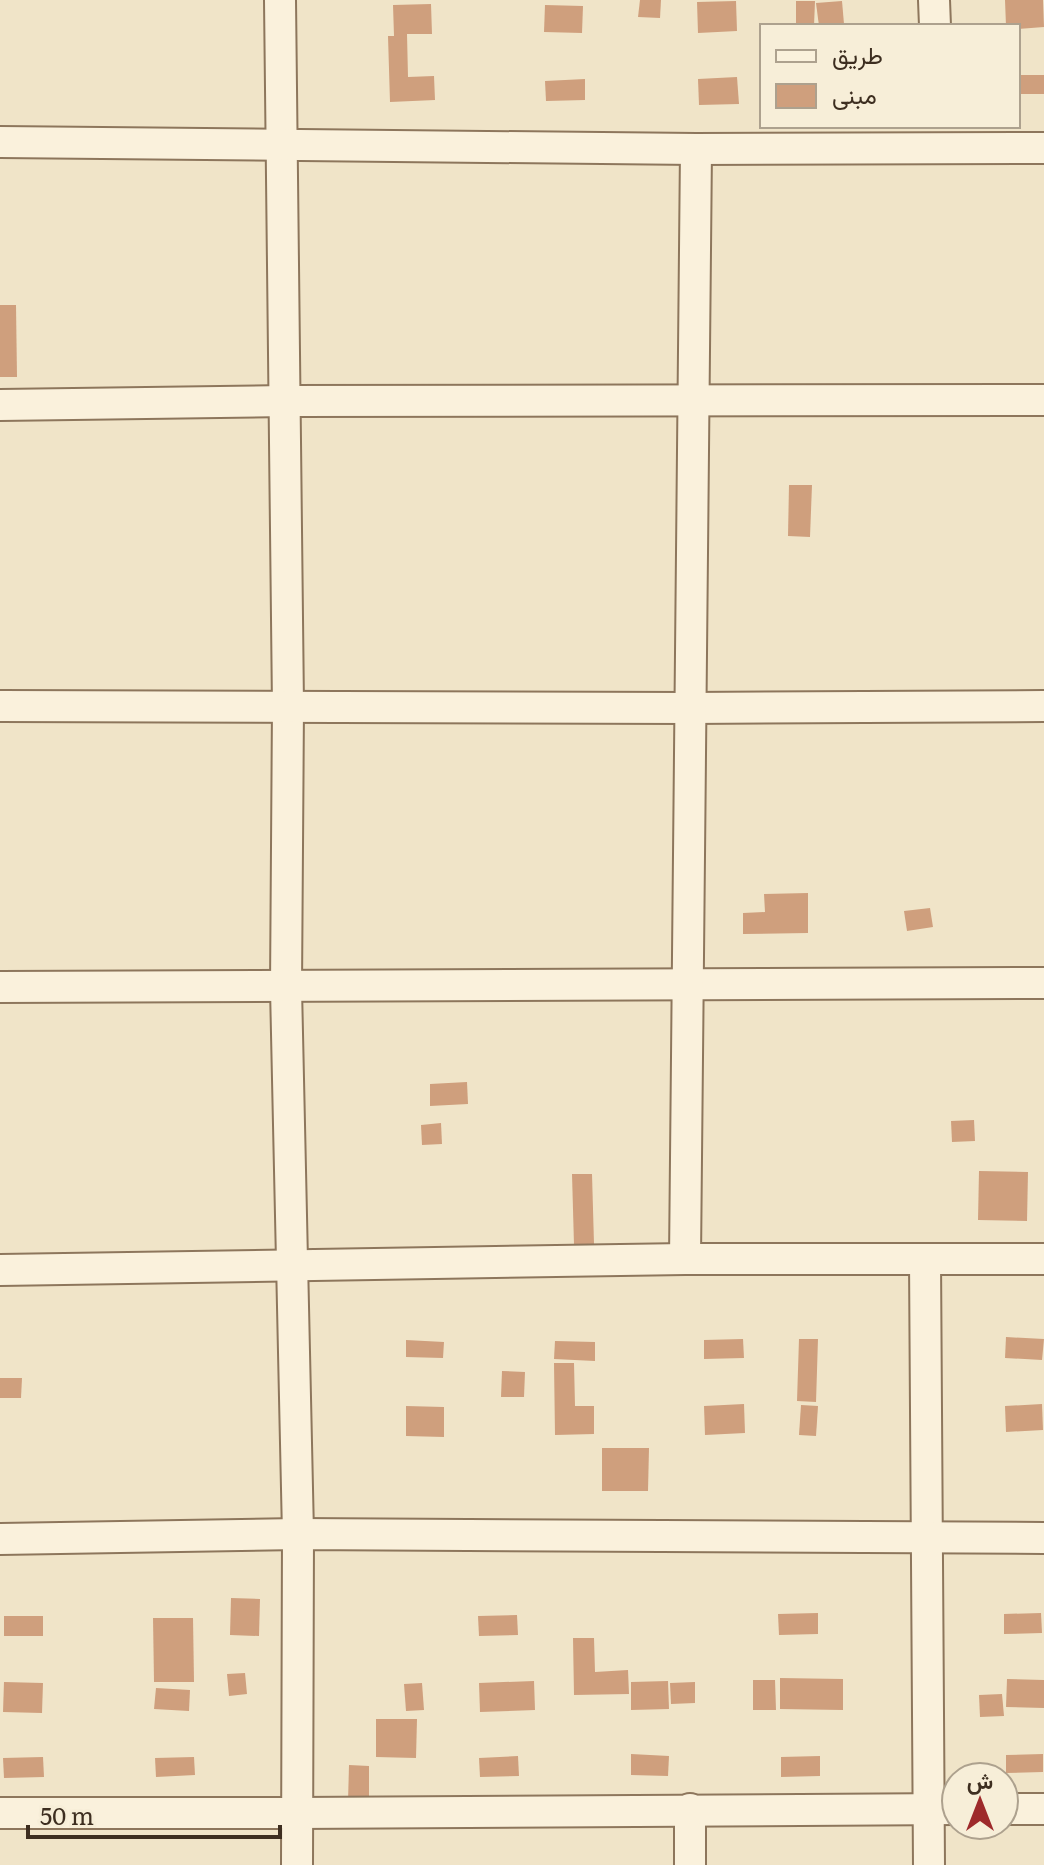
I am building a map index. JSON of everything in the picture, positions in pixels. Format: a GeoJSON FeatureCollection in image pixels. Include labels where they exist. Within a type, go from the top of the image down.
{"type":"FeatureCollection","features":[{"type":"Feature","properties":{"kind":"street"},"geometry":{"type":"LineString","coordinates":[[280,0],[288,706],[286,988],[298,1534],[297,1865]]}},
{"type":"Feature","properties":{"kind":"street"},"geometry":{"type":"LineString","coordinates":[[934,0],[935,24]]}},
{"type":"Feature","properties":{"kind":"street"},"geometry":{"type":"LineString","coordinates":[[0,142],[696,149],[936,137],[1044,148]]}},
{"type":"Feature","properties":{"kind":"street"},"geometry":{"type":"LineString","coordinates":[[685,1259],[696,149]]}},
{"type":"Feature","properties":{"kind":"street"},"geometry":{"type":"LineString","coordinates":[[0,405],[285,401],[1044,400]]}},
{"type":"Feature","properties":{"kind":"street"},"geometry":{"type":"LineString","coordinates":[[0,706],[1044,706]]}},
{"type":"Feature","properties":{"kind":"street"},"geometry":{"type":"LineString","coordinates":[[0,987],[1044,983]]}},
{"type":"Feature","properties":{"kind":"street"},"geometry":{"type":"LineString","coordinates":[[0,1270],[685,1259],[1044,1259]]}},
{"type":"Feature","properties":{"kind":"street"},"geometry":{"type":"LineString","coordinates":[[925,1259],[927,1538],[940,1773]]}},
{"type":"Feature","properties":{"kind":"street"},"geometry":{"type":"LineString","coordinates":[[0,1539],[298,1534],[1044,1538]]}},
{"type":"Feature","properties":{"kind":"street"},"geometry":{"type":"LineString","coordinates":[[690,1809],[690,1865]]}},
{"type":"Feature","properties":{"kind":"street"},"geometry":{"type":"LineString","coordinates":[[0,1813],[940,1809]]}},
{"type":"Feature","properties":{"kind":"street"},"geometry":{"type":"LineString","coordinates":[[1020,1809],[1044,1809]]}},
{"type":"Feature","properties":{"kind":"street"},"geometry":{"type":"LineString","coordinates":[[929,1865],[940,1818]]}},
{"type":"Feature","properties":{"kind":"building"},"geometry":{"type":"Polygon","coordinates":[[[640,0],[661,0],[660,18],[638,17],[640,0]]]}},
{"type":"Feature","properties":{"kind":"building"},"geometry":{"type":"Polygon","coordinates":[[[1005,0],[1043,0],[1044,27],[1020,29],[1020,24],[1006,24],[1005,0]]]}},
{"type":"Feature","properties":{"kind":"building"},"geometry":{"type":"Polygon","coordinates":[[[736,1],[737,31],[698,33],[697,2],[736,1]]]}},
{"type":"Feature","properties":{"kind":"building"},"geometry":{"type":"Polygon","coordinates":[[[796,1],[815,1],[814,24],[796,24],[796,1]]]}},
{"type":"Feature","properties":{"kind":"building"},"geometry":{"type":"Polygon","coordinates":[[[842,1],[844,24],[819,24],[816,3],[842,1]]]}},
{"type":"Feature","properties":{"kind":"building"},"geometry":{"type":"Polygon","coordinates":[[[431,4],[432,34],[407,34],[408,77],[434,76],[435,100],[390,102],[388,36],[394,36],[393,5],[431,4]]]}},
{"type":"Feature","properties":{"kind":"building"},"geometry":{"type":"Polygon","coordinates":[[[545,5],[583,6],[582,33],[544,32],[545,5]]]}},
{"type":"Feature","properties":{"kind":"building"},"geometry":{"type":"Polygon","coordinates":[[[1020,75],[1044,75],[1044,94],[1020,94],[1020,75]]]}},
{"type":"Feature","properties":{"kind":"building"},"geometry":{"type":"Polygon","coordinates":[[[737,77],[739,104],[699,105],[698,79],[737,77]]]}},
{"type":"Feature","properties":{"kind":"building"},"geometry":{"type":"Polygon","coordinates":[[[585,79],[585,100],[546,101],[545,81],[585,79]]]}},
{"type":"Feature","properties":{"kind":"building"},"geometry":{"type":"Polygon","coordinates":[[[0,305],[16,305],[17,377],[0,377],[0,305]]]}},
{"type":"Feature","properties":{"kind":"building"},"geometry":{"type":"Polygon","coordinates":[[[789,485],[812,485],[810,537],[788,536],[789,485]]]}},
{"type":"Feature","properties":{"kind":"building"},"geometry":{"type":"Polygon","coordinates":[[[808,893],[808,933],[743,934],[743,913],[765,912],[764,894],[808,893]]]}},
{"type":"Feature","properties":{"kind":"building"},"geometry":{"type":"Polygon","coordinates":[[[930,908],[933,927],[907,931],[904,911],[930,908]]]}},
{"type":"Feature","properties":{"kind":"building"},"geometry":{"type":"Polygon","coordinates":[[[467,1082],[468,1104],[430,1106],[430,1084],[467,1082]]]}},
{"type":"Feature","properties":{"kind":"building"},"geometry":{"type":"Polygon","coordinates":[[[974,1120],[975,1141],[952,1142],[951,1121],[974,1120]]]}},
{"type":"Feature","properties":{"kind":"building"},"geometry":{"type":"Polygon","coordinates":[[[441,1123],[442,1144],[422,1145],[421,1125],[441,1123]]]}},
{"type":"Feature","properties":{"kind":"building"},"geometry":{"type":"Polygon","coordinates":[[[979,1171],[1028,1172],[1027,1221],[978,1220],[979,1171]]]}},
{"type":"Feature","properties":{"kind":"building"},"geometry":{"type":"Polygon","coordinates":[[[572,1174],[592,1174],[594,1244],[574,1245],[572,1174]]]}},
{"type":"Feature","properties":{"kind":"building"},"geometry":{"type":"Polygon","coordinates":[[[1006,1337],[1044,1339],[1042,1360],[1005,1358],[1006,1337]]]}},
{"type":"Feature","properties":{"kind":"building"},"geometry":{"type":"Polygon","coordinates":[[[743,1339],[744,1358],[704,1359],[704,1340],[743,1339]]]}},
{"type":"Feature","properties":{"kind":"building"},"geometry":{"type":"Polygon","coordinates":[[[799,1339],[818,1339],[816,1402],[797,1401],[799,1339]]]}},
{"type":"Feature","properties":{"kind":"building"},"geometry":{"type":"Polygon","coordinates":[[[406,1340],[444,1342],[443,1358],[406,1357],[406,1340]]]}},
{"type":"Feature","properties":{"kind":"building"},"geometry":{"type":"Polygon","coordinates":[[[555,1341],[595,1342],[595,1361],[554,1359],[555,1341]]]}},
{"type":"Feature","properties":{"kind":"building"},"geometry":{"type":"Polygon","coordinates":[[[554,1363],[574,1363],[575,1406],[594,1406],[594,1434],[555,1435],[554,1363]]]}},
{"type":"Feature","properties":{"kind":"building"},"geometry":{"type":"Polygon","coordinates":[[[502,1371],[525,1372],[524,1397],[501,1397],[502,1371]]]}},
{"type":"Feature","properties":{"kind":"building"},"geometry":{"type":"Polygon","coordinates":[[[0,1378],[22,1378],[21,1398],[0,1398],[0,1378]]]}},
{"type":"Feature","properties":{"kind":"building"},"geometry":{"type":"Polygon","coordinates":[[[744,1404],[745,1433],[705,1435],[704,1406],[744,1404]]]}},
{"type":"Feature","properties":{"kind":"building"},"geometry":{"type":"Polygon","coordinates":[[[1042,1404],[1043,1430],[1006,1432],[1005,1406],[1042,1404]]]}},
{"type":"Feature","properties":{"kind":"building"},"geometry":{"type":"Polygon","coordinates":[[[801,1405],[818,1406],[816,1436],[799,1435],[801,1405]]]}},
{"type":"Feature","properties":{"kind":"building"},"geometry":{"type":"Polygon","coordinates":[[[406,1406],[444,1407],[444,1437],[406,1436],[406,1406]]]}},
{"type":"Feature","properties":{"kind":"building"},"geometry":{"type":"Polygon","coordinates":[[[602,1448],[649,1448],[648,1491],[602,1491],[602,1448]]]}},
{"type":"Feature","properties":{"kind":"building"},"geometry":{"type":"Polygon","coordinates":[[[231,1598],[260,1599],[259,1636],[230,1635],[231,1598]]]}},
{"type":"Feature","properties":{"kind":"building"},"geometry":{"type":"Polygon","coordinates":[[[818,1613],[818,1634],[779,1635],[778,1614],[818,1613]]]}},
{"type":"Feature","properties":{"kind":"building"},"geometry":{"type":"Polygon","coordinates":[[[1041,1613],[1042,1633],[1004,1634],[1004,1614],[1041,1613]]]}},
{"type":"Feature","properties":{"kind":"building"},"geometry":{"type":"Polygon","coordinates":[[[517,1615],[518,1635],[479,1636],[478,1616],[517,1615]]]}},
{"type":"Feature","properties":{"kind":"building"},"geometry":{"type":"Polygon","coordinates":[[[4,1616],[43,1616],[43,1636],[4,1636],[4,1616]]]}},
{"type":"Feature","properties":{"kind":"building"},"geometry":{"type":"Polygon","coordinates":[[[153,1618],[193,1618],[194,1682],[154,1682],[153,1618]]]}},
{"type":"Feature","properties":{"kind":"building"},"geometry":{"type":"Polygon","coordinates":[[[573,1638],[594,1638],[595,1672],[628,1670],[629,1694],[574,1695],[573,1638]]]}},
{"type":"Feature","properties":{"kind":"building"},"geometry":{"type":"Polygon","coordinates":[[[245,1673],[247,1694],[229,1696],[227,1674],[245,1673]]]}},
{"type":"Feature","properties":{"kind":"building"},"geometry":{"type":"Polygon","coordinates":[[[780,1678],[843,1679],[843,1710],[780,1709],[780,1678]]]}},
{"type":"Feature","properties":{"kind":"building"},"geometry":{"type":"Polygon","coordinates":[[[1007,1679],[1044,1680],[1044,1708],[1006,1707],[1007,1679]]]}},
{"type":"Feature","properties":{"kind":"building"},"geometry":{"type":"Polygon","coordinates":[[[753,1680],[775,1680],[776,1710],[753,1710],[753,1680]]]}},
{"type":"Feature","properties":{"kind":"building"},"geometry":{"type":"Polygon","coordinates":[[[534,1681],[535,1710],[480,1712],[479,1683],[534,1681]]]}},
{"type":"Feature","properties":{"kind":"building"},"geometry":{"type":"Polygon","coordinates":[[[668,1681],[669,1709],[631,1710],[631,1682],[668,1681]]]}},
{"type":"Feature","properties":{"kind":"building"},"geometry":{"type":"Polygon","coordinates":[[[4,1682],[43,1683],[42,1713],[3,1712],[4,1682]]]}},
{"type":"Feature","properties":{"kind":"building"},"geometry":{"type":"Polygon","coordinates":[[[695,1682],[695,1703],[671,1704],[670,1683],[695,1682]]]}},
{"type":"Feature","properties":{"kind":"building"},"geometry":{"type":"Polygon","coordinates":[[[422,1683],[424,1710],[406,1711],[404,1684],[422,1683]]]}},
{"type":"Feature","properties":{"kind":"building"},"geometry":{"type":"Polygon","coordinates":[[[156,1688],[190,1690],[189,1711],[154,1709],[156,1688]]]}},
{"type":"Feature","properties":{"kind":"building"},"geometry":{"type":"Polygon","coordinates":[[[1002,1694],[1004,1716],[980,1717],[979,1695],[1002,1694]]]}},
{"type":"Feature","properties":{"kind":"building"},"geometry":{"type":"Polygon","coordinates":[[[376,1719],[417,1719],[416,1758],[376,1757],[376,1719]]]}},
{"type":"Feature","properties":{"kind":"building"},"geometry":{"type":"Polygon","coordinates":[[[631,1754],[669,1756],[668,1776],[631,1775],[631,1754]]]}},
{"type":"Feature","properties":{"kind":"building"},"geometry":{"type":"Polygon","coordinates":[[[1043,1754],[1043,1772],[1020,1773],[1020,1761],[1006,1761],[1006,1755],[1043,1754]]]}},
{"type":"Feature","properties":{"kind":"building"},"geometry":{"type":"Polygon","coordinates":[[[518,1756],[519,1776],[480,1777],[479,1758],[518,1756]]]}},
{"type":"Feature","properties":{"kind":"building"},"geometry":{"type":"Polygon","coordinates":[[[820,1756],[820,1776],[781,1777],[781,1757],[820,1756]]]}},
{"type":"Feature","properties":{"kind":"building"},"geometry":{"type":"Polygon","coordinates":[[[43,1757],[44,1777],[4,1778],[3,1758],[43,1757]]]}},
{"type":"Feature","properties":{"kind":"building"},"geometry":{"type":"Polygon","coordinates":[[[194,1757],[195,1775],[156,1777],[155,1758],[194,1757]]]}},
{"type":"Feature","properties":{"kind":"building"},"geometry":{"type":"Polygon","coordinates":[[[349,1765],[369,1766],[369,1802],[348,1802],[349,1765]]]}}]}
